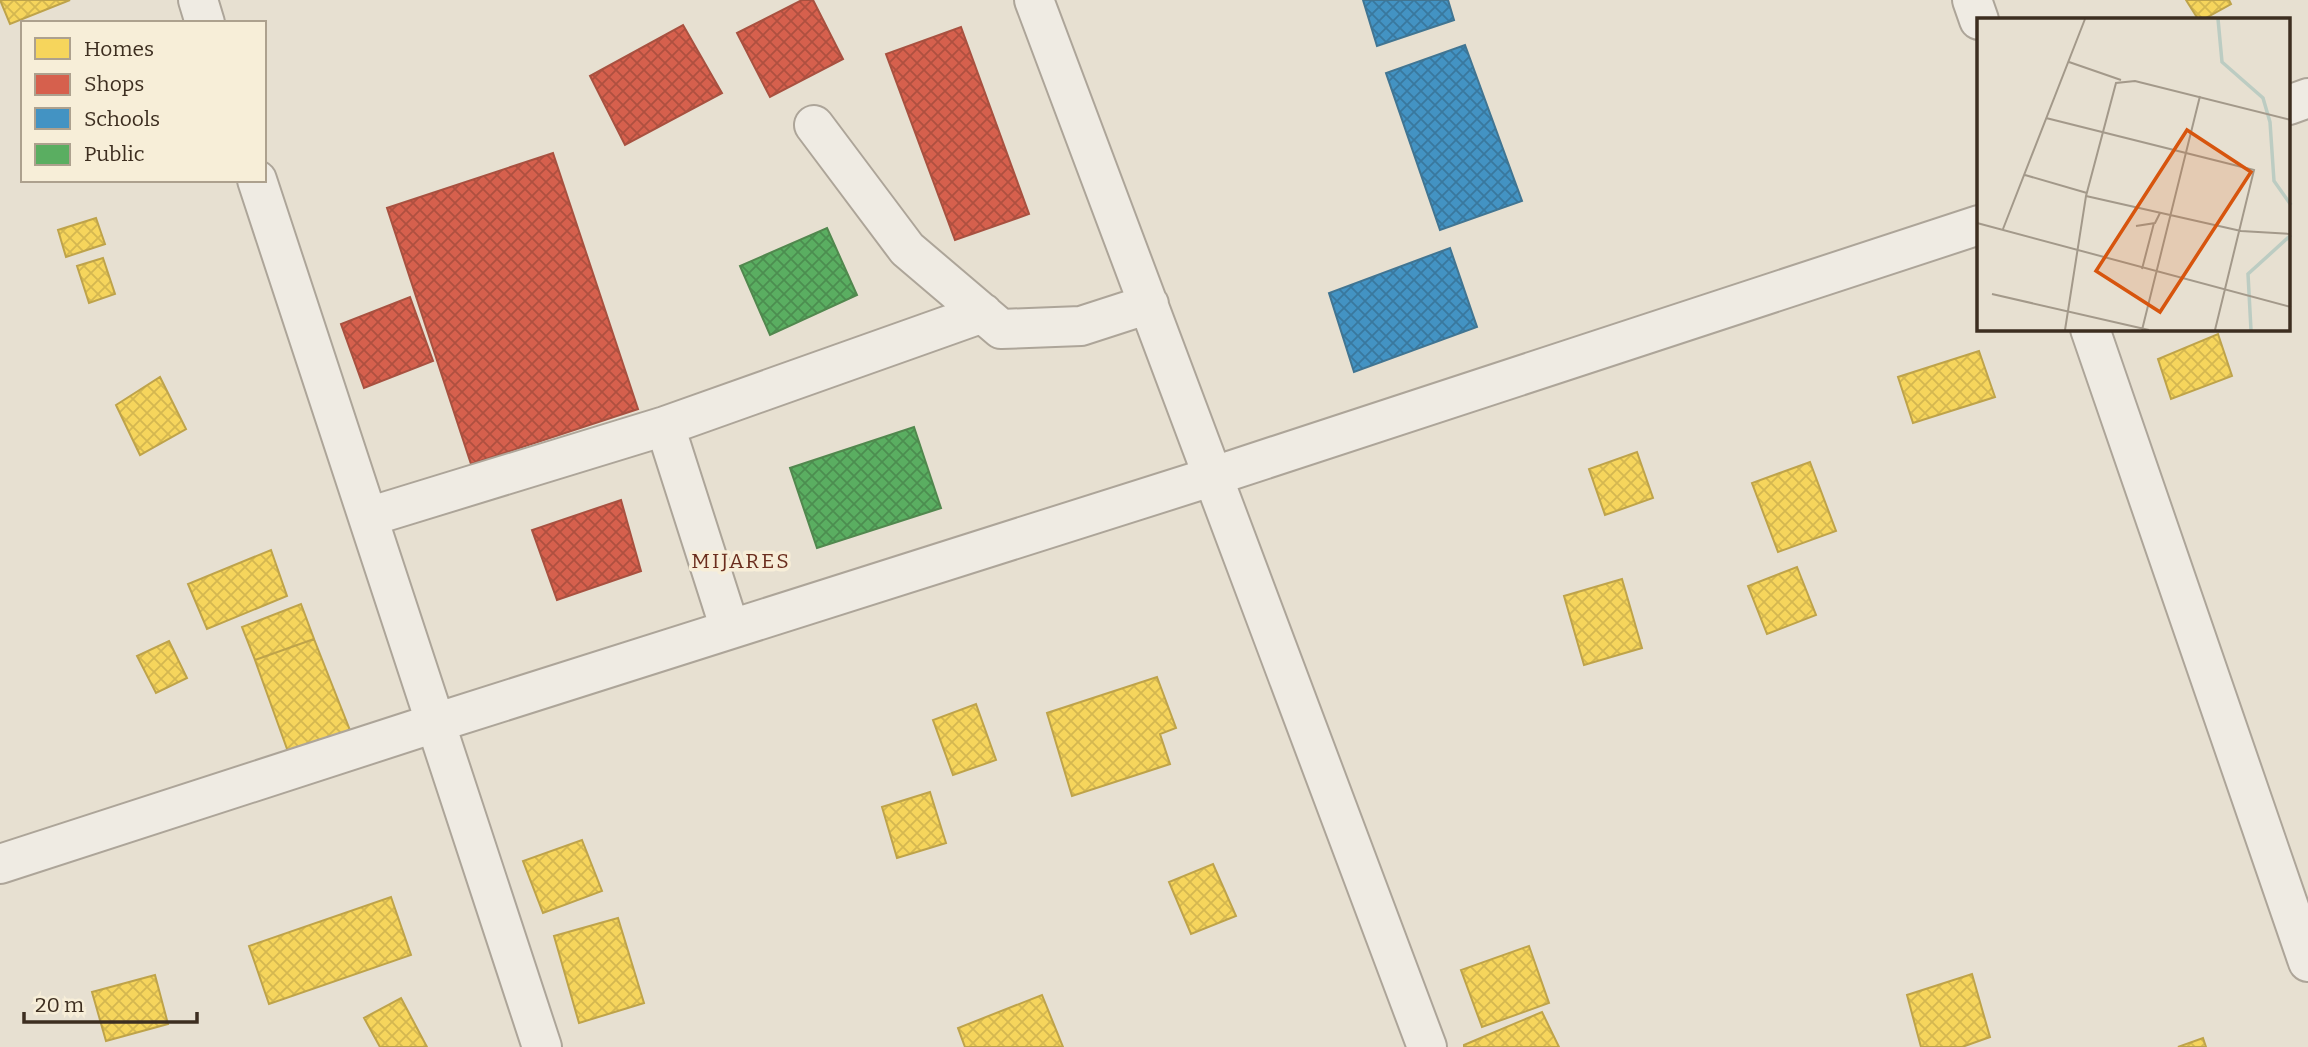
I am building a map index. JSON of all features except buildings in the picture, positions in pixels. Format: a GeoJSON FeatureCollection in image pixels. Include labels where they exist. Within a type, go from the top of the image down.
{"type":"FeatureCollection","features":[{"type":"Feature","properties":{"kind":"street"},"geometry":{"type":"LineString","coordinates":[[198,0],[204,21]]}},
{"type":"Feature","properties":{"kind":"street"},"geometry":{"type":"LineString","coordinates":[[1034,0],[1427,1047]]}},
{"type":"Feature","properties":{"kind":"street"},"geometry":{"type":"LineString","coordinates":[[1972,0],[1978,18]]}},
{"type":"Feature","properties":{"kind":"street"},"geometry":{"type":"LineString","coordinates":[[2290,105],[2308,97]]}},
{"type":"Feature","properties":{"kind":"street"},"geometry":{"type":"LineString","coordinates":[[814,125],[907,249],[1001,329],[1081,326],[1149,304]]}},
{"type":"Feature","properties":{"kind":"street"},"geometry":{"type":"LineString","coordinates":[[258,182],[542,1047]]}},
{"type":"Feature","properties":{"kind":"street"},"geometry":{"type":"LineString","coordinates":[[0,864],[1213,476],[1977,226]]}},
{"type":"Feature","properties":{"kind":"street"},"geometry":{"type":"LineString","coordinates":[[368,517],[665,426],[983,313]]}},
{"type":"Feature","properties":{"kind":"street"},"geometry":{"type":"LineString","coordinates":[[2092,331],[2308,962]]}},
{"type":"Feature","properties":{"kind":"street"},"geometry":{"type":"LineString","coordinates":[[665,426],[730,629]]}},
{"type":"Feature","properties":{"kind":"district","name":"MIJARES"},"geometry":{"type":"Point","coordinates":[741,561]}}]}
